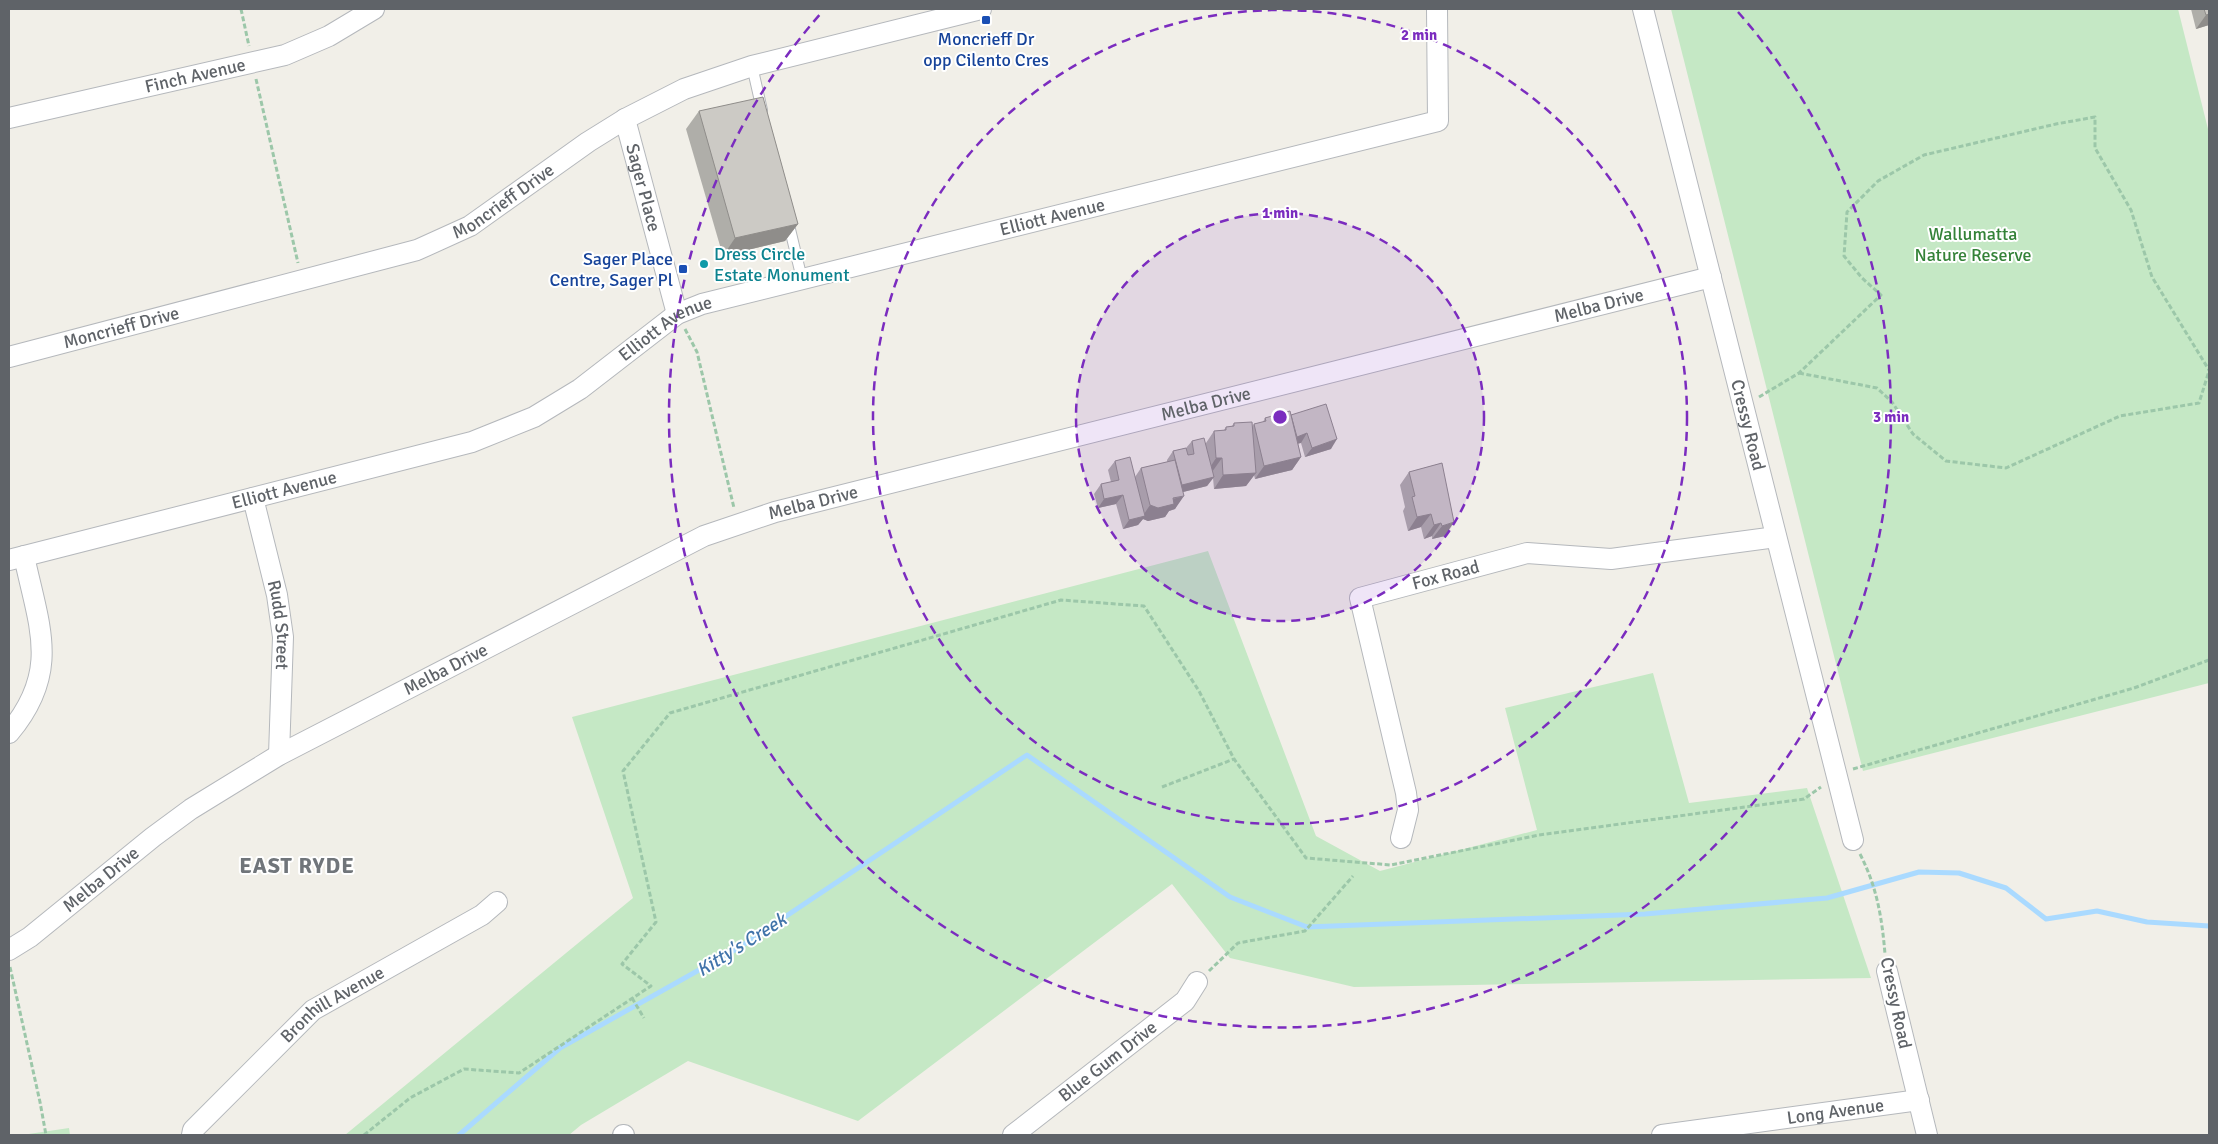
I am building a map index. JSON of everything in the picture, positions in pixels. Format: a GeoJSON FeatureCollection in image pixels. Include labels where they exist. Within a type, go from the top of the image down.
{"type":"FeatureCollection","features":[{"type":"Feature","properties":{"kind":"street","name":"Finch Avenue"},"geometry":{"type":"LineString","coordinates":[[9,118],[285,55],[329,36],[374,9]]}},
{"type":"Feature","properties":{"kind":"street","name":"Moncrieff Drive"},"geometry":{"type":"LineString","coordinates":[[9,357],[417,250],[470,226],[588,142],[625,119],[684,89],[752,66],[915,17],[981,9]]}},
{"type":"Feature","properties":{"kind":"street","name":"Elliott Avenue"},"geometry":{"type":"LineString","coordinates":[[16,558],[472,442],[534,417],[580,389],[677,314],[702,304],[1438,121],[1437,9]]}},
{"type":"Feature","properties":{"kind":"street","name":"Cressy Road"},"geometry":{"type":"LineString","coordinates":[[1644,9],[1853,840]]}},
{"type":"Feature","properties":{"kind":"street","name":"Sager Place"},"geometry":{"type":"LineString","coordinates":[[625,119],[677,314]]}},
{"type":"Feature","properties":{"kind":"street","name":"Melba Drive"},"geometry":{"type":"LineString","coordinates":[[9,950],[30,936],[176,820],[279,755],[670,552],[737,523],[1711,277]]}},
{"type":"Feature","properties":{"kind":"street","name":"Rudd Street"},"geometry":{"type":"LineString","coordinates":[[253,498],[277,595],[283,637],[279,755]]}},
{"type":"Feature","properties":{"kind":"street","name":"Fox Road"},"geometry":{"type":"LineString","coordinates":[[1401,838],[1408,810],[1406,793],[1360,598],[1527,553],[1611,559],[1776,537]]}},
{"type":"Feature","properties":{"kind":"street"},"geometry":{"type":"LineString","coordinates":[[9,733],[23,717],[32,698],[40,678],[43,657],[42,641],[16,558]]}},
{"type":"Feature","properties":{"kind":"street","name":"Bronhill Avenue"},"geometry":{"type":"LineString","coordinates":[[192,1135],[193,1130],[312,1010],[482,915],[497,902]]}},
{"type":"Feature","properties":{"kind":"street","name":"Cressy Road"},"geometry":{"type":"LineString","coordinates":[[1887,971],[1927,1135]]}},
{"type":"Feature","properties":{"kind":"street","name":"Blue Gum Drive"},"geometry":{"type":"LineString","coordinates":[[1013,1135],[1185,1001],[1197,982]]}},
{"type":"Feature","properties":{"kind":"street","name":"Long Avenue"},"geometry":{"type":"LineString","coordinates":[[1662,1135],[1705,1132],[1919,1100]]}},
{"type":"Feature","properties":{"kind":"lane"},"geometry":{"type":"LineString","coordinates":[[752,66],[765,122]]}},
{"type":"Feature","properties":{"kind":"lane"},"geometry":{"type":"LineString","coordinates":[[787,214],[802,278]]}},
{"type":"Feature","properties":{"kind":"path"},"geometry":{"type":"LineString","coordinates":[[241,9],[302,280]]}},
{"type":"Feature","properties":{"kind":"path"},"geometry":{"type":"LineString","coordinates":[[1744,406],[1799,373],[1881,295],[1862,278],[1844,256],[1847,212],[1878,181],[1924,155],[2095,117],[2095,148],[2131,210],[2152,277],[2209,370],[2199,403],[2120,416],[2006,468],[1946,461],[1913,434],[1892,402],[1877,388],[1799,373]]}},
{"type":"Feature","properties":{"kind":"path"},"geometry":{"type":"LineString","coordinates":[[677,314],[697,352],[737,523]]}},
{"type":"Feature","properties":{"kind":"path"},"geometry":{"type":"LineString","coordinates":[[364,1135],[410,1098],[464,1069],[519,1073],[650,986],[622,964],[656,922],[623,771],[670,713],[1061,600],[1144,606],[1199,691],[1234,759],[1306,858],[1391,865],[1539,835],[1804,799],[1837,776],[1861,765],[2134,688],[2209,660]]}},
{"type":"Feature","properties":{"kind":"path"},"geometry":{"type":"LineString","coordinates":[[1162,787],[1234,759]]}},
{"type":"Feature","properties":{"kind":"path","name":"Cressy Road"},"geometry":{"type":"LineString","coordinates":[[1868,870],[1881,911],[1887,971]]}},
{"type":"Feature","properties":{"kind":"path"},"geometry":{"type":"LineString","coordinates":[[1197,982],[1238,943],[1305,932],[1353,876]]}},
{"type":"Feature","properties":{"kind":"path"},"geometry":{"type":"LineString","coordinates":[[9,963],[46,1135]]}},
{"type":"Feature","properties":{"kind":"path"},"geometry":{"type":"LineString","coordinates":[[632,998],[644,1018]]}},
{"type":"Feature","properties":{"kind":"green space","name":"Wallumatta Nature Reserve"},"geometry":{"type":"Polygon","coordinates":[[[1671,9],[2178,9],[2209,133],[2209,683],[1863,771],[1671,9]]]}},
{"type":"Feature","properties":{"kind":"green space"},"geometry":{"type":"Polygon","coordinates":[[[1208,551],[1316,836],[1380,871],[1537,830],[1505,708],[1653,673],[1689,803],[1807,788],[1871,978],[1354,987],[1230,958],[1172,884],[858,1121],[688,1061],[581,1125],[569,1135],[345,1135],[633,898],[572,717],[1208,551]]]}},
{"type":"Feature","properties":{"kind":"green space"},"geometry":{"type":"Polygon","coordinates":[[[69,1128],[70,1135],[22,1135],[69,1128]]]}},
{"type":"Feature","properties":{"kind":"building"},"geometry":{"type":"Polygon","coordinates":[[[2204,9],[2209,9],[2209,14],[2206,15],[2204,9]]]}},
{"type":"Feature","properties":{"kind":"building"},"geometry":{"type":"Polygon","coordinates":[[[763,97],[798,224],[735,238],[699,111],[763,97]]]}},
{"type":"Feature","properties":{"kind":"building"},"geometry":{"type":"Polygon","coordinates":[[[1326,404],[1337,439],[1312,448],[1307,433],[1297,437],[1291,415],[1326,404]]]}},
{"type":"Feature","properties":{"kind":"building"},"geometry":{"type":"Polygon","coordinates":[[[1290,411],[1301,457],[1264,466],[1254,424],[1266,421],[1265,418],[1290,411]]]}},
{"type":"Feature","properties":{"kind":"building"},"geometry":{"type":"Polygon","coordinates":[[[1252,422],[1256,473],[1223,475],[1222,458],[1216,458],[1214,431],[1226,430],[1226,427],[1234,426],[1234,423],[1252,422]]]}},
{"type":"Feature","properties":{"kind":"building"},"geometry":{"type":"Polygon","coordinates":[[[1204,438],[1214,477],[1182,485],[1173,451],[1186,448],[1188,455],[1194,454],[1192,441],[1204,438]]]}},
{"type":"Feature","properties":{"kind":"building"},"geometry":{"type":"Polygon","coordinates":[[[1130,457],[1145,516],[1129,520],[1123,495],[1104,499],[1101,484],[1119,480],[1115,461],[1130,457]]]}},
{"type":"Feature","properties":{"kind":"building"},"geometry":{"type":"Polygon","coordinates":[[[1175,460],[1184,496],[1173,498],[1174,504],[1158,508],[1150,505],[1141,468],[1175,460]]]}},
{"type":"Feature","properties":{"kind":"building"},"geometry":{"type":"Polygon","coordinates":[[[1442,463],[1454,522],[1442,526],[1441,523],[1434,525],[1431,514],[1417,517],[1412,497],[1415,496],[1409,472],[1442,463]]]}},
{"type":"Feature","properties":{"kind":"waterway","name":"Kitty's Creek"},"geometry":{"type":"LineString","coordinates":[[459,1135],[560,1048],[740,947],[1027,755],[1230,897],[1307,927],[1645,914],[1827,898],[1919,872],[1959,873],[2006,888],[2046,919],[2097,911],[2147,922],[2209,926]]}},
{"type":"Feature","properties":{"kind":"place","name":"Moncrieff Dr opp Cilento Cres"},"geometry":{"type":"Point","coordinates":[986,20]}},
{"type":"Feature","properties":{"kind":"place","name":"Dress Circle Estate Monument"},"geometry":{"type":"Point","coordinates":[704,264]}},
{"type":"Feature","properties":{"kind":"place","name":"Sager Place Centre, Sager Pl"},"geometry":{"type":"Point","coordinates":[683,269]}},
{"type":"Feature","properties":{"kind":"district","name":"EAST RYDE"},"geometry":{"type":"Point","coordinates":[297,865]}}]}
